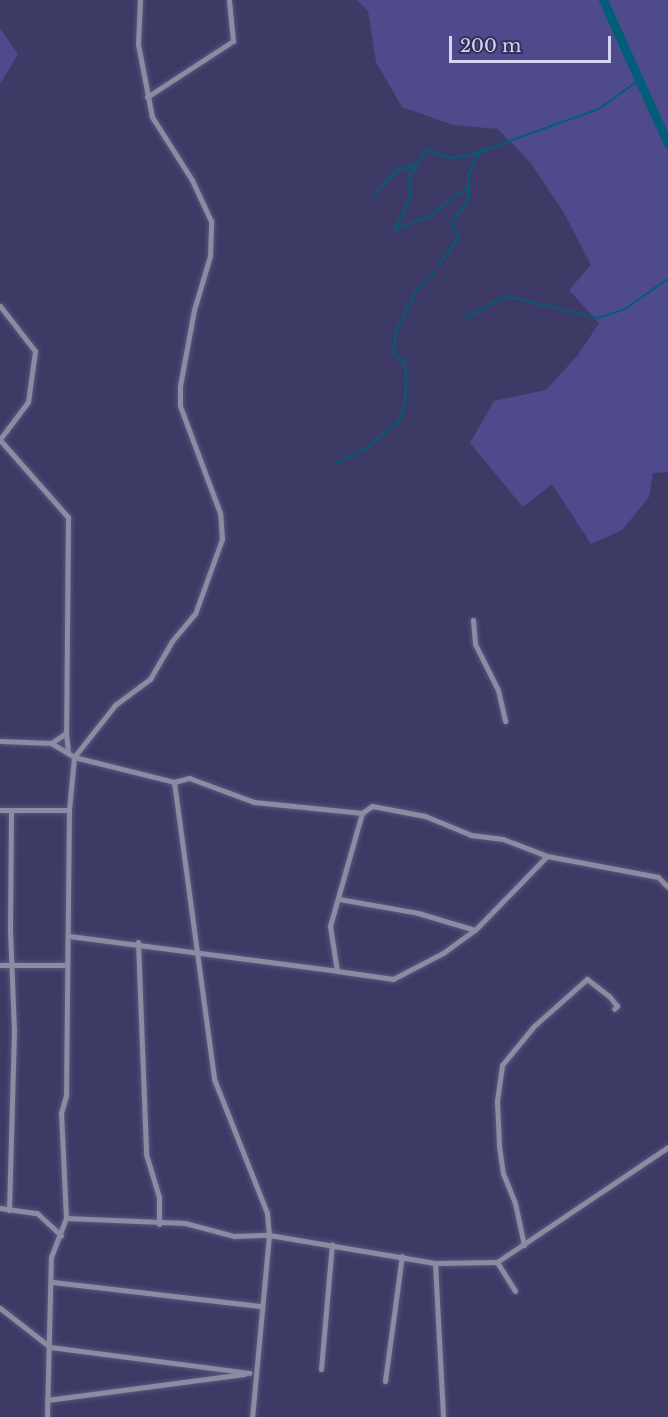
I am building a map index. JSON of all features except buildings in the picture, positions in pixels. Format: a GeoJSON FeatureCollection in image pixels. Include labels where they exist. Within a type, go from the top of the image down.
{"type":"FeatureCollection","features":[{"type":"Feature","properties":{"kind":"street"},"geometry":{"type":"LineString","coordinates":[[71,755],[115,705],[150,679],[172,641],[195,614],[222,539],[220,513],[180,406],[180,386],[194,310],[210,256],[211,221],[192,180],[152,117],[138,44],[140,0]]}},
{"type":"Feature","properties":{"kind":"street"},"geometry":{"type":"LineString","coordinates":[[147,97],[233,41],[230,0]]}},
{"type":"Feature","properties":{"kind":"street"},"geometry":{"type":"LineString","coordinates":[[0,306],[35,351],[28,402],[0,440],[68,517],[66,733],[71,755],[69,936],[66,965],[66,1095],[61,1113],[66,1218],[51,1257],[53,1282],[47,1417]]}},
{"type":"Feature","properties":{"kind":"street"},"geometry":{"type":"LineString","coordinates":[[473,620],[475,644],[498,690],[505,721]]}},
{"type":"Feature","properties":{"kind":"street"},"geometry":{"type":"LineString","coordinates":[[51,743],[66,733]]}},
{"type":"Feature","properties":{"kind":"street"},"geometry":{"type":"LineString","coordinates":[[0,741],[51,743],[71,755],[174,782],[189,778],[272,805],[362,813]]}},
{"type":"Feature","properties":{"kind":"street"},"geometry":{"type":"LineString","coordinates":[[174,782],[214,1079],[267,1213],[269,1235],[252,1372],[252,1417]]}},
{"type":"Feature","properties":{"kind":"street"},"geometry":{"type":"LineString","coordinates":[[337,971],[330,926],[362,813],[372,806],[425,816],[471,835],[503,839],[547,856],[658,877],[668,886]]}},
{"type":"Feature","properties":{"kind":"street"},"geometry":{"type":"LineString","coordinates":[[0,810],[69,810]]}},
{"type":"Feature","properties":{"kind":"street"},"geometry":{"type":"LineString","coordinates":[[9,1210],[14,1030],[10,964],[11,810]]}},
{"type":"Feature","properties":{"kind":"street"},"geometry":{"type":"LineString","coordinates":[[69,936],[138,942],[393,979],[475,930],[547,856]]}},
{"type":"Feature","properties":{"kind":"street"},"geometry":{"type":"LineString","coordinates":[[339,899],[418,913],[475,930]]}},
{"type":"Feature","properties":{"kind":"street"},"geometry":{"type":"LineString","coordinates":[[138,942],[146,1154],[159,1197],[159,1224]]}},
{"type":"Feature","properties":{"kind":"street"},"geometry":{"type":"LineString","coordinates":[[0,964],[66,965]]}},
{"type":"Feature","properties":{"kind":"street"},"geometry":{"type":"LineString","coordinates":[[524,1245],[515,1203],[503,1174],[499,1144],[501,1117],[497,1101],[502,1065],[534,1026],[587,979],[609,996],[617,1006],[614,1009]]}},
{"type":"Feature","properties":{"kind":"street"},"geometry":{"type":"LineString","coordinates":[[66,1218],[159,1224],[184,1223],[234,1236],[269,1235],[435,1263],[497,1262],[668,1148]]}},
{"type":"Feature","properties":{"kind":"street"},"geometry":{"type":"LineString","coordinates":[[0,1208],[37,1213],[61,1235]]}},
{"type":"Feature","properties":{"kind":"street"},"geometry":{"type":"LineString","coordinates":[[321,1369],[332,1244]]}},
{"type":"Feature","properties":{"kind":"street"},"geometry":{"type":"LineString","coordinates":[[385,1382],[402,1256]]}},
{"type":"Feature","properties":{"kind":"street"},"geometry":{"type":"LineString","coordinates":[[497,1262],[515,1292]]}},
{"type":"Feature","properties":{"kind":"street"},"geometry":{"type":"LineString","coordinates":[[435,1263],[443,1417]]}},
{"type":"Feature","properties":{"kind":"street"},"geometry":{"type":"LineString","coordinates":[[53,1282],[262,1306]]}},
{"type":"Feature","properties":{"kind":"street"},"geometry":{"type":"LineString","coordinates":[[0,1308],[50,1347],[252,1372]]}},
{"type":"Feature","properties":{"kind":"street"},"geometry":{"type":"LineString","coordinates":[[47,1400],[252,1372]]}},
{"type":"Feature","properties":{"kind":"shaded area"},"geometry":{"type":"Polygon","coordinates":[[[357,0],[668,0],[668,472],[653,473],[649,497],[622,530],[591,544],[552,484],[523,507],[470,443],[494,401],[546,390],[578,355],[599,323],[569,290],[591,265],[564,213],[530,162],[498,129],[453,125],[402,107],[376,62],[368,11],[357,0]]]}},
{"type":"Feature","properties":{"kind":"shaded area"},"geometry":{"type":"Polygon","coordinates":[[[0,28],[18,54],[0,84],[0,28]]]}},
{"type":"Feature","properties":{"kind":"waterway"},"geometry":{"type":"LineString","coordinates":[[603,0],[668,144]]}},
{"type":"Feature","properties":{"kind":"waterway"},"geometry":{"type":"LineString","coordinates":[[467,189],[430,216],[395,231],[411,195],[409,175],[427,150],[452,158],[471,155],[599,109],[638,81]]}},
{"type":"Feature","properties":{"kind":"waterway"},"geometry":{"type":"LineString","coordinates":[[439,265],[458,239],[451,223],[469,199],[468,175],[481,149]]}},
{"type":"Feature","properties":{"kind":"waterway"},"geometry":{"type":"LineString","coordinates":[[372,197],[398,170],[416,165]]}},
{"type":"Feature","properties":{"kind":"waterway"},"geometry":{"type":"LineString","coordinates":[[337,463],[363,450],[398,423],[405,406],[406,377],[405,364],[394,353],[396,332],[415,293],[435,272]]}},
{"type":"Feature","properties":{"kind":"waterway"},"geometry":{"type":"LineString","coordinates":[[466,318],[506,296],[598,318],[625,309],[668,279]]}}]}
